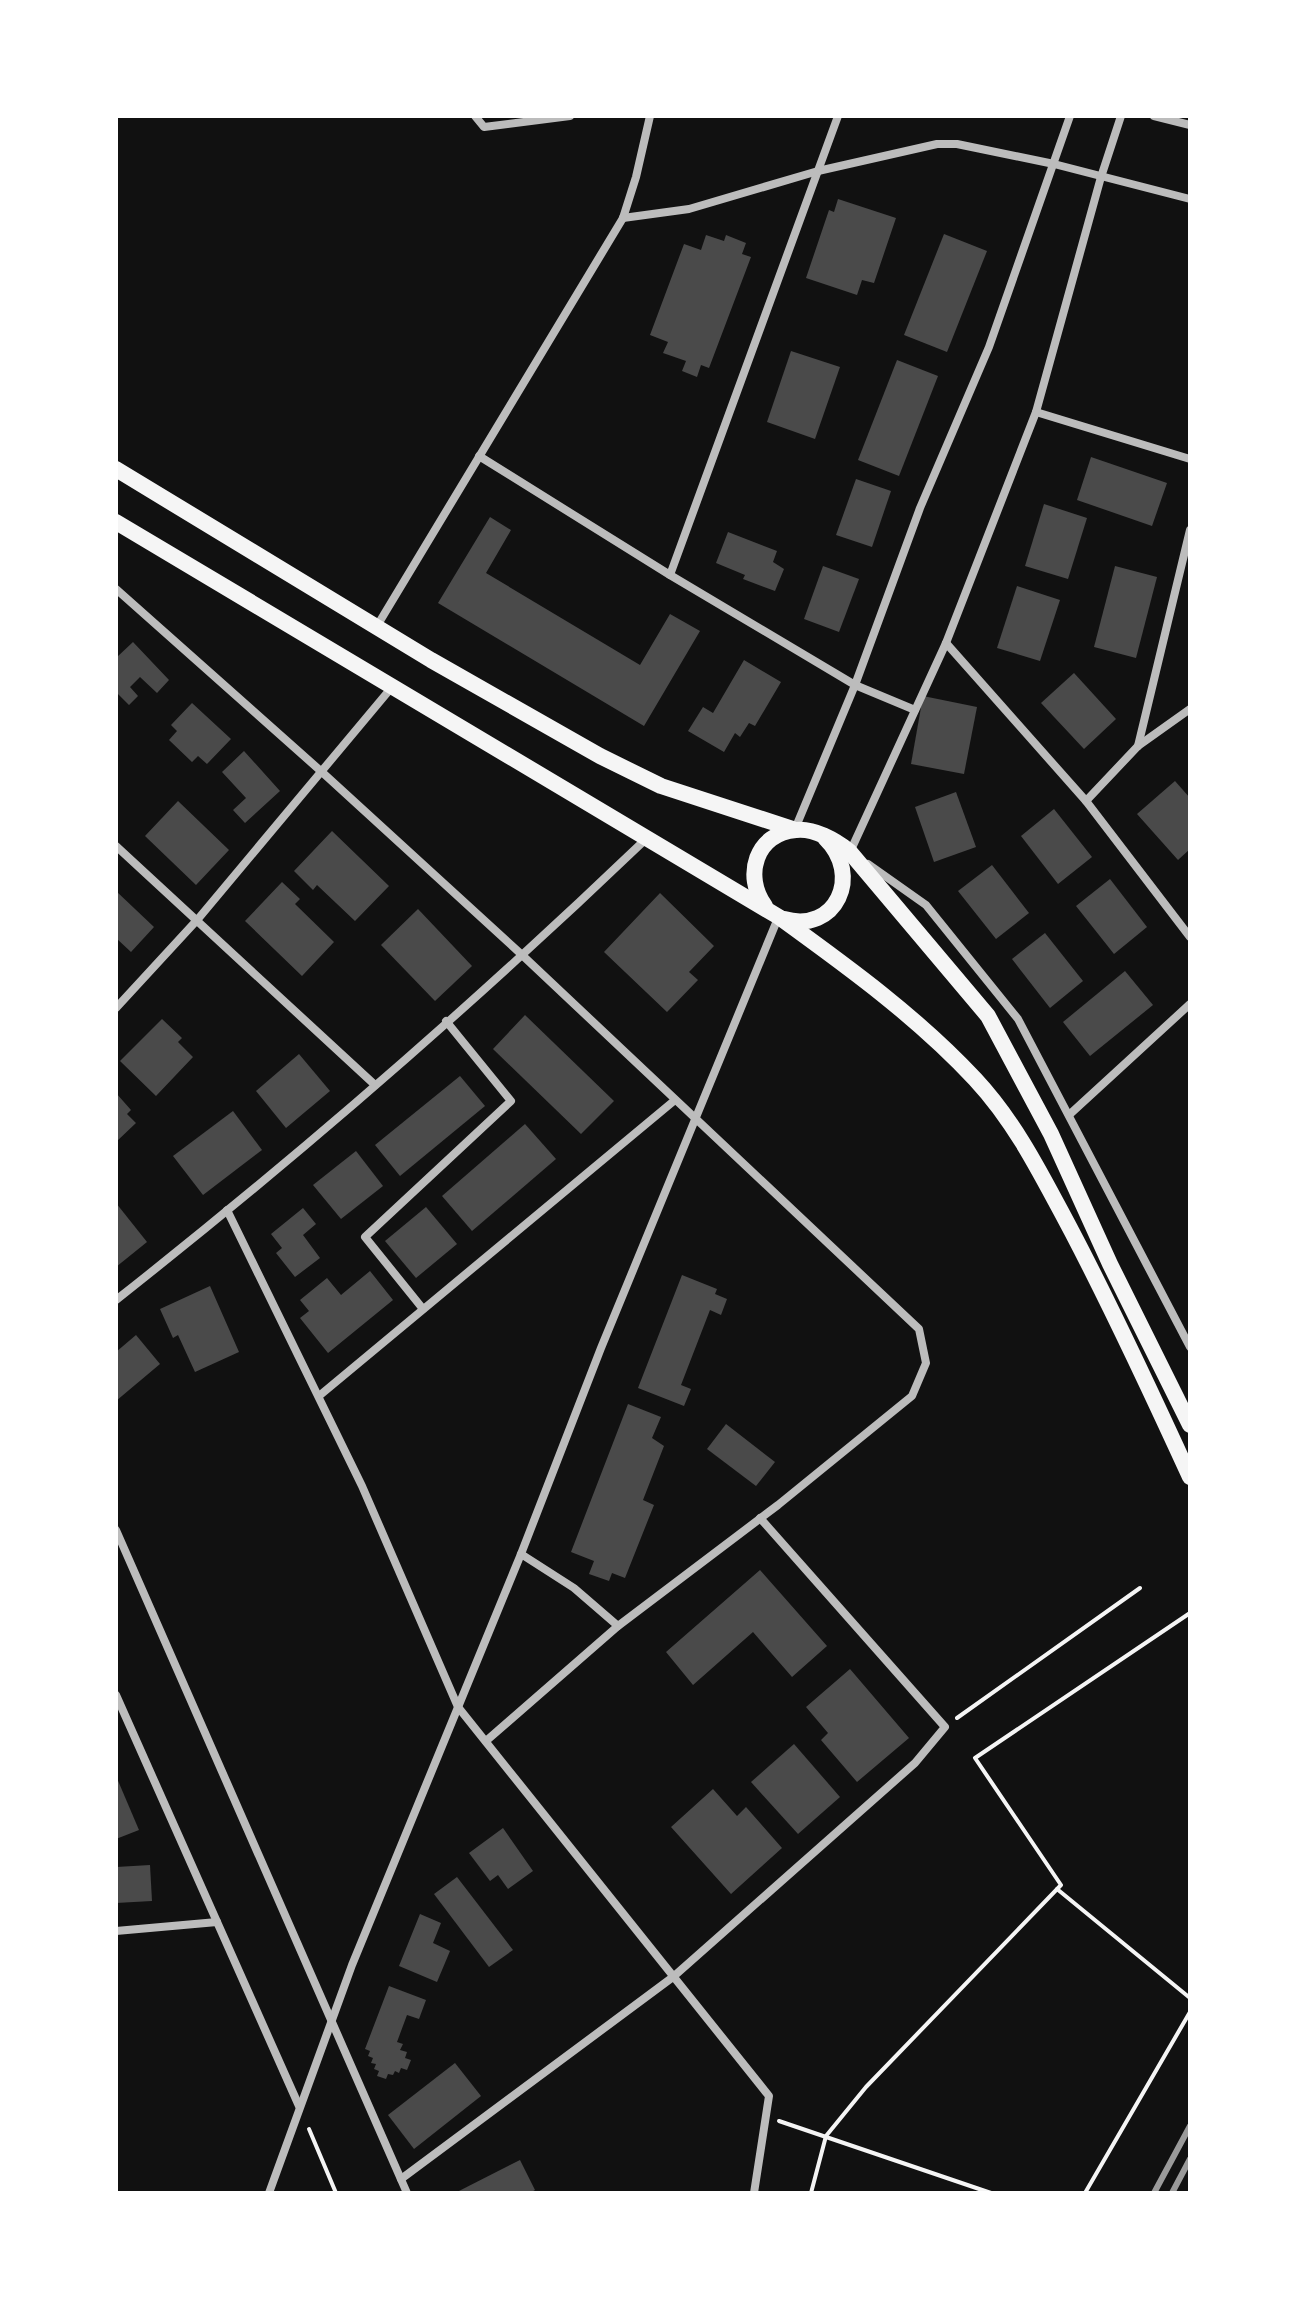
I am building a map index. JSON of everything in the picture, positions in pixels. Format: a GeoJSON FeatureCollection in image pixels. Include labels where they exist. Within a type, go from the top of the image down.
{"type":"FeatureCollection","features":[{"type":"Feature","properties":{"kind":"main road"},"geometry":{"type":"LineString","coordinates":[[116,469],[377,626],[612,762],[661,786],[825,838],[836,848],[843,862],[841,892],[834,905],[823,915],[793,921],[779,917],[116,522]]}},
{"type":"Feature","properties":{"kind":"main road"},"geometry":{"type":"LineString","coordinates":[[795,830],[780,834],[759,853],[753,882],[758,896],[767,908],[880,990],[923,1028],[976,1080],[1025,1143],[1093,1273],[1190,1477]]}},
{"type":"Feature","properties":{"kind":"main road"},"geometry":{"type":"LineString","coordinates":[[825,838],[836,840],[849,851],[988,1016],[1051,1134],[1110,1264],[1190,1425]]}},
{"type":"Feature","properties":{"kind":"street"},"geometry":{"type":"LineString","coordinates":[[475,116],[484,127],[570,116]]}},
{"type":"Feature","properties":{"kind":"street"},"geometry":{"type":"LineString","coordinates":[[377,626],[623,218],[650,116]]}},
{"type":"Feature","properties":{"kind":"street"},"geometry":{"type":"LineString","coordinates":[[670,575],[838,116]]}},
{"type":"Feature","properties":{"kind":"street"},"geometry":{"type":"LineString","coordinates":[[795,830],[855,685],[920,508],[989,347],[1070,116]]}},
{"type":"Feature","properties":{"kind":"street"},"geometry":{"type":"LineString","coordinates":[[1121,116],[1036,412],[946,643],[849,851],[926,905],[1018,1019],[1190,1347]]}},
{"type":"Feature","properties":{"kind":"street"},"geometry":{"type":"LineString","coordinates":[[1154,116],[1190,125]]}},
{"type":"Feature","properties":{"kind":"street"},"geometry":{"type":"LineString","coordinates":[[623,218],[689,209],[818,171],[937,144],[957,144],[1054,164],[1190,199]]}},
{"type":"Feature","properties":{"kind":"street"},"geometry":{"type":"LineString","coordinates":[[1036,412],[1190,459]]}},
{"type":"Feature","properties":{"kind":"street"},"geometry":{"type":"LineString","coordinates":[[479,456],[855,685],[915,710]]}},
{"type":"Feature","properties":{"kind":"street"},"geometry":{"type":"LineString","coordinates":[[1138,746],[1190,530]]}},
{"type":"Feature","properties":{"kind":"street"},"geometry":{"type":"LineString","coordinates":[[116,589],[521,954],[919,1329],[926,1363],[912,1396],[760,1518],[618,1626],[486,1741]]}},
{"type":"Feature","properties":{"kind":"street"},"geometry":{"type":"LineString","coordinates":[[946,643],[1086,801],[1190,937]]}},
{"type":"Feature","properties":{"kind":"street"},"geometry":{"type":"LineString","coordinates":[[116,1008],[198,919],[392,687]]}},
{"type":"Feature","properties":{"kind":"street"},"geometry":{"type":"LineString","coordinates":[[1086,801],[1138,746],[1190,709]]}},
{"type":"Feature","properties":{"kind":"street"},"geometry":{"type":"LineString","coordinates":[[116,1300],[375,1085],[648,838]]}},
{"type":"Feature","properties":{"kind":"street"},"geometry":{"type":"LineString","coordinates":[[116,846],[375,1085]]}},
{"type":"Feature","properties":{"kind":"street"},"geometry":{"type":"LineString","coordinates":[[269,2193],[330,2019],[779,917]]}},
{"type":"Feature","properties":{"kind":"street"},"geometry":{"type":"LineString","coordinates":[[1069,1115],[1190,1004]]}},
{"type":"Feature","properties":{"kind":"street"},"geometry":{"type":"LineString","coordinates":[[423,1309],[365,1237],[511,1101],[446,1021]]}},
{"type":"Feature","properties":{"kind":"street"},"geometry":{"type":"LineString","coordinates":[[319,1396],[675,1100]]}},
{"type":"Feature","properties":{"kind":"street"},"geometry":{"type":"LineString","coordinates":[[227,1210],[362,1486],[458,1707],[769,2096],[754,2193]]}},
{"type":"Feature","properties":{"kind":"street"},"geometry":{"type":"LineString","coordinates":[[401,2179],[673,1977],[915,1763],[945,1727],[760,1518]]}},
{"type":"Feature","properties":{"kind":"street"},"geometry":{"type":"LineString","coordinates":[[116,1530],[407,2193]]}},
{"type":"Feature","properties":{"kind":"street"},"geometry":{"type":"LineString","coordinates":[[521,1554],[574,1588],[618,1626]]}},
{"type":"Feature","properties":{"kind":"street"},"geometry":{"type":"LineString","coordinates":[[116,1695],[299,2107]]}},
{"type":"Feature","properties":{"kind":"street"},"geometry":{"type":"LineString","coordinates":[[116,1931],[217,1922]]}},
{"type":"Feature","properties":{"kind":"path"},"geometry":{"type":"LineString","coordinates":[[945,1727],[1140,1588]]}},
{"type":"Feature","properties":{"kind":"path"},"geometry":{"type":"LineString","coordinates":[[811,2193],[826,2136],[866,2087],[1061,1885],[975,1758],[1190,1613]]}},
{"type":"Feature","properties":{"kind":"path"},"geometry":{"type":"LineString","coordinates":[[1057,1889],[1190,1998]]}},
{"type":"Feature","properties":{"kind":"path"},"geometry":{"type":"LineString","coordinates":[[1085,2193],[1190,2012]]}},
{"type":"Feature","properties":{"kind":"path"},"geometry":{"type":"LineString","coordinates":[[299,2107],[336,2193]]}},
{"type":"Feature","properties":{"kind":"path"},"geometry":{"type":"LineString","coordinates":[[766,2116],[988,2193]]}},
{"type":"Feature","properties":{"kind":"building"},"geometry":{"type":"Polygon","coordinates":[[[838,199],[896,218],[874,283],[862,280],[857,295],[806,278],[829,210],[834,212],[838,199]]]}},
{"type":"Feature","properties":{"kind":"building"},"geometry":{"type":"Polygon","coordinates":[[[944,234],[987,251],[947,352],[904,335],[944,234]]]}},
{"type":"Feature","properties":{"kind":"building"},"geometry":{"type":"Polygon","coordinates":[[[706,235],[724,241],[726,235],[746,243],[742,254],[751,257],[709,368],[701,365],[697,377],[682,371],[686,361],[663,353],[668,342],[650,335],[684,244],[701,250],[706,235]]]}},
{"type":"Feature","properties":{"kind":"building"},"geometry":{"type":"Polygon","coordinates":[[[791,351],[840,367],[815,439],[767,422],[791,351]]]}},
{"type":"Feature","properties":{"kind":"building"},"geometry":{"type":"Polygon","coordinates":[[[897,360],[938,376],[899,476],[858,460],[897,360]]]}},
{"type":"Feature","properties":{"kind":"building"},"geometry":{"type":"Polygon","coordinates":[[[1091,457],[1167,483],[1152,526],[1077,500],[1091,457]]]}},
{"type":"Feature","properties":{"kind":"building"},"geometry":{"type":"Polygon","coordinates":[[[856,479],[891,491],[872,547],[836,535],[856,479]]]}},
{"type":"Feature","properties":{"kind":"building"},"geometry":{"type":"Polygon","coordinates":[[[1044,504],[1087,518],[1068,579],[1025,566],[1044,504]]]}},
{"type":"Feature","properties":{"kind":"building"},"geometry":{"type":"Polygon","coordinates":[[[490,517],[511,530],[486,573],[640,665],[670,614],[700,631],[644,726],[438,603],[490,517]]]}},
{"type":"Feature","properties":{"kind":"building"},"geometry":{"type":"Polygon","coordinates":[[[728,532],[777,551],[773,562],[784,569],[775,591],[743,579],[745,575],[716,563],[728,532]]]}},
{"type":"Feature","properties":{"kind":"building"},"geometry":{"type":"Polygon","coordinates":[[[823,566],[859,579],[839,632],[804,619],[823,566]]]}},
{"type":"Feature","properties":{"kind":"building"},"geometry":{"type":"Polygon","coordinates":[[[1115,566],[1157,577],[1136,658],[1094,647],[1115,566]]]}},
{"type":"Feature","properties":{"kind":"building"},"geometry":{"type":"Polygon","coordinates":[[[1017,586],[1060,600],[1040,661],[997,648],[1017,586]]]}},
{"type":"Feature","properties":{"kind":"building"},"geometry":{"type":"Polygon","coordinates":[[[133,642],[169,680],[157,693],[140,677],[130,687],[138,696],[129,705],[116,692],[116,658],[133,642]]]}},
{"type":"Feature","properties":{"kind":"building"},"geometry":{"type":"Polygon","coordinates":[[[744,660],[781,682],[755,726],[749,723],[740,737],[735,733],[724,752],[688,731],[703,707],[713,713],[744,660]]]}},
{"type":"Feature","properties":{"kind":"building"},"geometry":{"type":"Polygon","coordinates":[[[1074,673],[1116,719],[1084,749],[1041,703],[1074,673]]]}},
{"type":"Feature","properties":{"kind":"building"},"geometry":{"type":"Polygon","coordinates":[[[923,696],[977,707],[964,774],[911,764],[923,696]]]}},
{"type":"Feature","properties":{"kind":"building"},"geometry":{"type":"Polygon","coordinates":[[[192,703],[231,739],[207,764],[198,756],[192,762],[169,740],[177,731],[171,725],[192,703]]]}},
{"type":"Feature","properties":{"kind":"building"},"geometry":{"type":"Polygon","coordinates":[[[244,751],[280,791],[245,823],[233,810],[246,798],[222,772],[244,751]]]}},
{"type":"Feature","properties":{"kind":"building"},"geometry":{"type":"Polygon","coordinates":[[[1175,781],[1190,798],[1190,849],[1178,860],[1137,814],[1175,781]]]}},
{"type":"Feature","properties":{"kind":"building"},"geometry":{"type":"Polygon","coordinates":[[[956,792],[976,847],[934,862],[915,807],[956,792]]]}},
{"type":"Feature","properties":{"kind":"building"},"geometry":{"type":"Polygon","coordinates":[[[178,801],[229,850],[196,885],[145,836],[178,801]]]}},
{"type":"Feature","properties":{"kind":"building"},"geometry":{"type":"Polygon","coordinates":[[[1054,809],[1092,857],[1058,884],[1021,836],[1054,809]]]}},
{"type":"Feature","properties":{"kind":"building"},"geometry":{"type":"Polygon","coordinates":[[[332,831],[389,886],[355,921],[317,885],[313,890],[294,871],[332,831]]]}},
{"type":"Feature","properties":{"kind":"building"},"geometry":{"type":"Polygon","coordinates":[[[992,865],[1029,913],[996,939],[958,891],[992,865]]]}},
{"type":"Feature","properties":{"kind":"building"},"geometry":{"type":"Polygon","coordinates":[[[1110,879],[1147,927],[1114,954],[1076,906],[1110,879]]]}},
{"type":"Feature","properties":{"kind":"building"},"geometry":{"type":"Polygon","coordinates":[[[282,882],[300,899],[295,904],[334,942],[302,976],[245,921],[282,882]]]}},
{"type":"Feature","properties":{"kind":"building"},"geometry":{"type":"Polygon","coordinates":[[[116,891],[154,927],[131,952],[116,938],[116,891]]]}},
{"type":"Feature","properties":{"kind":"building"},"geometry":{"type":"Polygon","coordinates":[[[660,893],[714,946],[689,972],[698,980],[667,1012],[604,952],[660,893]]]}},
{"type":"Feature","properties":{"kind":"building"},"geometry":{"type":"Polygon","coordinates":[[[418,909],[472,966],[435,1001],[381,945],[418,909]]]}},
{"type":"Feature","properties":{"kind":"building"},"geometry":{"type":"Polygon","coordinates":[[[1045,933],[1083,981],[1050,1008],[1012,959],[1045,933]]]}},
{"type":"Feature","properties":{"kind":"building"},"geometry":{"type":"Polygon","coordinates":[[[1125,971],[1153,1005],[1090,1056],[1063,1022],[1125,971]]]}},
{"type":"Feature","properties":{"kind":"building"},"geometry":{"type":"Polygon","coordinates":[[[525,1015],[614,1101],[581,1134],[493,1049],[525,1015]]]}},
{"type":"Feature","properties":{"kind":"building"},"geometry":{"type":"Polygon","coordinates":[[[162,1019],[182,1038],[178,1042],[193,1057],[156,1096],[120,1061],[162,1019]]]}},
{"type":"Feature","properties":{"kind":"building"},"geometry":{"type":"Polygon","coordinates":[[[299,1054],[330,1091],[286,1128],[256,1091],[299,1054]]]}},
{"type":"Feature","properties":{"kind":"building"},"geometry":{"type":"Polygon","coordinates":[[[460,1076],[485,1106],[400,1176],[375,1145],[460,1076]]]}},
{"type":"Feature","properties":{"kind":"building"},"geometry":{"type":"Polygon","coordinates":[[[116,1093],[131,1110],[127,1114],[136,1123],[116,1142],[116,1093]]]}},
{"type":"Feature","properties":{"kind":"building"},"geometry":{"type":"Polygon","coordinates":[[[233,1111],[262,1150],[203,1195],[173,1156],[233,1111]]]}},
{"type":"Feature","properties":{"kind":"building"},"geometry":{"type":"Polygon","coordinates":[[[525,1124],[556,1159],[472,1231],[442,1196],[525,1124]]]}},
{"type":"Feature","properties":{"kind":"building"},"geometry":{"type":"Polygon","coordinates":[[[356,1151],[383,1186],[341,1219],[313,1185],[356,1151]]]}},
{"type":"Feature","properties":{"kind":"building"},"geometry":{"type":"Polygon","coordinates":[[[116,1203],[147,1242],[116,1267],[116,1203]]]}},
{"type":"Feature","properties":{"kind":"building"},"geometry":{"type":"Polygon","coordinates":[[[426,1207],[457,1244],[416,1278],[385,1241],[426,1207]]]}},
{"type":"Feature","properties":{"kind":"building"},"geometry":{"type":"Polygon","coordinates":[[[303,1208],[316,1224],[303,1235],[320,1258],[295,1277],[276,1253],[282,1248],[271,1234],[303,1208]]]}},
{"type":"Feature","properties":{"kind":"building"},"geometry":{"type":"Polygon","coordinates":[[[370,1271],[393,1300],[328,1353],[300,1318],[309,1311],[300,1300],[327,1278],[341,1295],[370,1271]]]}},
{"type":"Feature","properties":{"kind":"building"},"geometry":{"type":"Polygon","coordinates":[[[682,1275],[717,1289],[715,1294],[727,1299],[721,1315],[710,1310],[681,1385],[691,1389],[684,1406],[638,1388],[682,1275]]]}},
{"type":"Feature","properties":{"kind":"building"},"geometry":{"type":"Polygon","coordinates":[[[210,1286],[239,1352],[195,1372],[178,1335],[173,1338],[160,1309],[210,1286]]]}},
{"type":"Feature","properties":{"kind":"building"},"geometry":{"type":"Polygon","coordinates":[[[136,1335],[160,1364],[116,1401],[116,1352],[136,1335]]]}},
{"type":"Feature","properties":{"kind":"building"},"geometry":{"type":"Polygon","coordinates":[[[628,1404],[661,1417],[652,1438],[664,1446],[643,1500],[654,1505],[625,1578],[612,1573],[609,1581],[589,1574],[594,1561],[571,1552],[628,1404]]]}},
{"type":"Feature","properties":{"kind":"building"},"geometry":{"type":"Polygon","coordinates":[[[726,1424],[775,1462],[756,1486],[707,1449],[726,1424]]]}},
{"type":"Feature","properties":{"kind":"building"},"geometry":{"type":"Polygon","coordinates":[[[760,1570],[827,1646],[792,1677],[753,1632],[693,1685],[666,1652],[760,1570]]]}},
{"type":"Feature","properties":{"kind":"building"},"geometry":{"type":"Polygon","coordinates":[[[850,1669],[909,1738],[857,1782],[821,1740],[828,1733],[806,1707],[850,1669]]]}},
{"type":"Feature","properties":{"kind":"building"},"geometry":{"type":"Polygon","coordinates":[[[794,1744],[840,1797],[798,1834],[751,1782],[794,1744]]]}},
{"type":"Feature","properties":{"kind":"building"},"geometry":{"type":"Polygon","coordinates":[[[116,1776],[139,1830],[116,1839],[116,1776]]]}},
{"type":"Feature","properties":{"kind":"building"},"geometry":{"type":"Polygon","coordinates":[[[713,1789],[737,1816],[746,1807],[782,1848],[731,1894],[671,1827],[713,1789]]]}},
{"type":"Feature","properties":{"kind":"building"},"geometry":{"type":"Polygon","coordinates":[[[503,1828],[533,1871],[508,1889],[498,1875],[490,1881],[469,1853],[503,1828]]]}},
{"type":"Feature","properties":{"kind":"building"},"geometry":{"type":"Polygon","coordinates":[[[150,1865],[152,1901],[116,1903],[116,1867],[150,1865]]]}},
{"type":"Feature","properties":{"kind":"building"},"geometry":{"type":"Polygon","coordinates":[[[457,1877],[513,1950],[489,1967],[434,1894],[457,1877]]]}},
{"type":"Feature","properties":{"kind":"building"},"geometry":{"type":"Polygon","coordinates":[[[420,1914],[441,1923],[433,1943],[450,1951],[437,1982],[399,1966],[420,1914]]]}},
{"type":"Feature","properties":{"kind":"building"},"geometry":{"type":"Polygon","coordinates":[[[389,1986],[426,2000],[419,2019],[407,2015],[397,2042],[403,2044],[400,2050],[407,2052],[405,2058],[411,2060],[407,2070],[401,2068],[399,2073],[388,2074],[386,2079],[377,2076],[379,2071],[374,2069],[376,2064],[371,2063],[373,2058],[368,2056],[370,2051],[365,2049],[389,1986]]]}},
{"type":"Feature","properties":{"kind":"building"},"geometry":{"type":"Polygon","coordinates":[[[455,2063],[481,2096],[414,2149],[388,2115],[455,2063]]]}},
{"type":"Feature","properties":{"kind":"building"},"geometry":{"type":"Polygon","coordinates":[[[520,2160],[535,2190],[530,2193],[455,2193],[520,2160]]]}},
{"type":"Feature","properties":{"kind":"railway"},"geometry":{"type":"LineString","coordinates":[[1154,2193],[1190,2126]]}},
{"type":"Feature","properties":{"kind":"railway"},"geometry":{"type":"LineString","coordinates":[[1172,2193],[1190,2159]]}}]}
